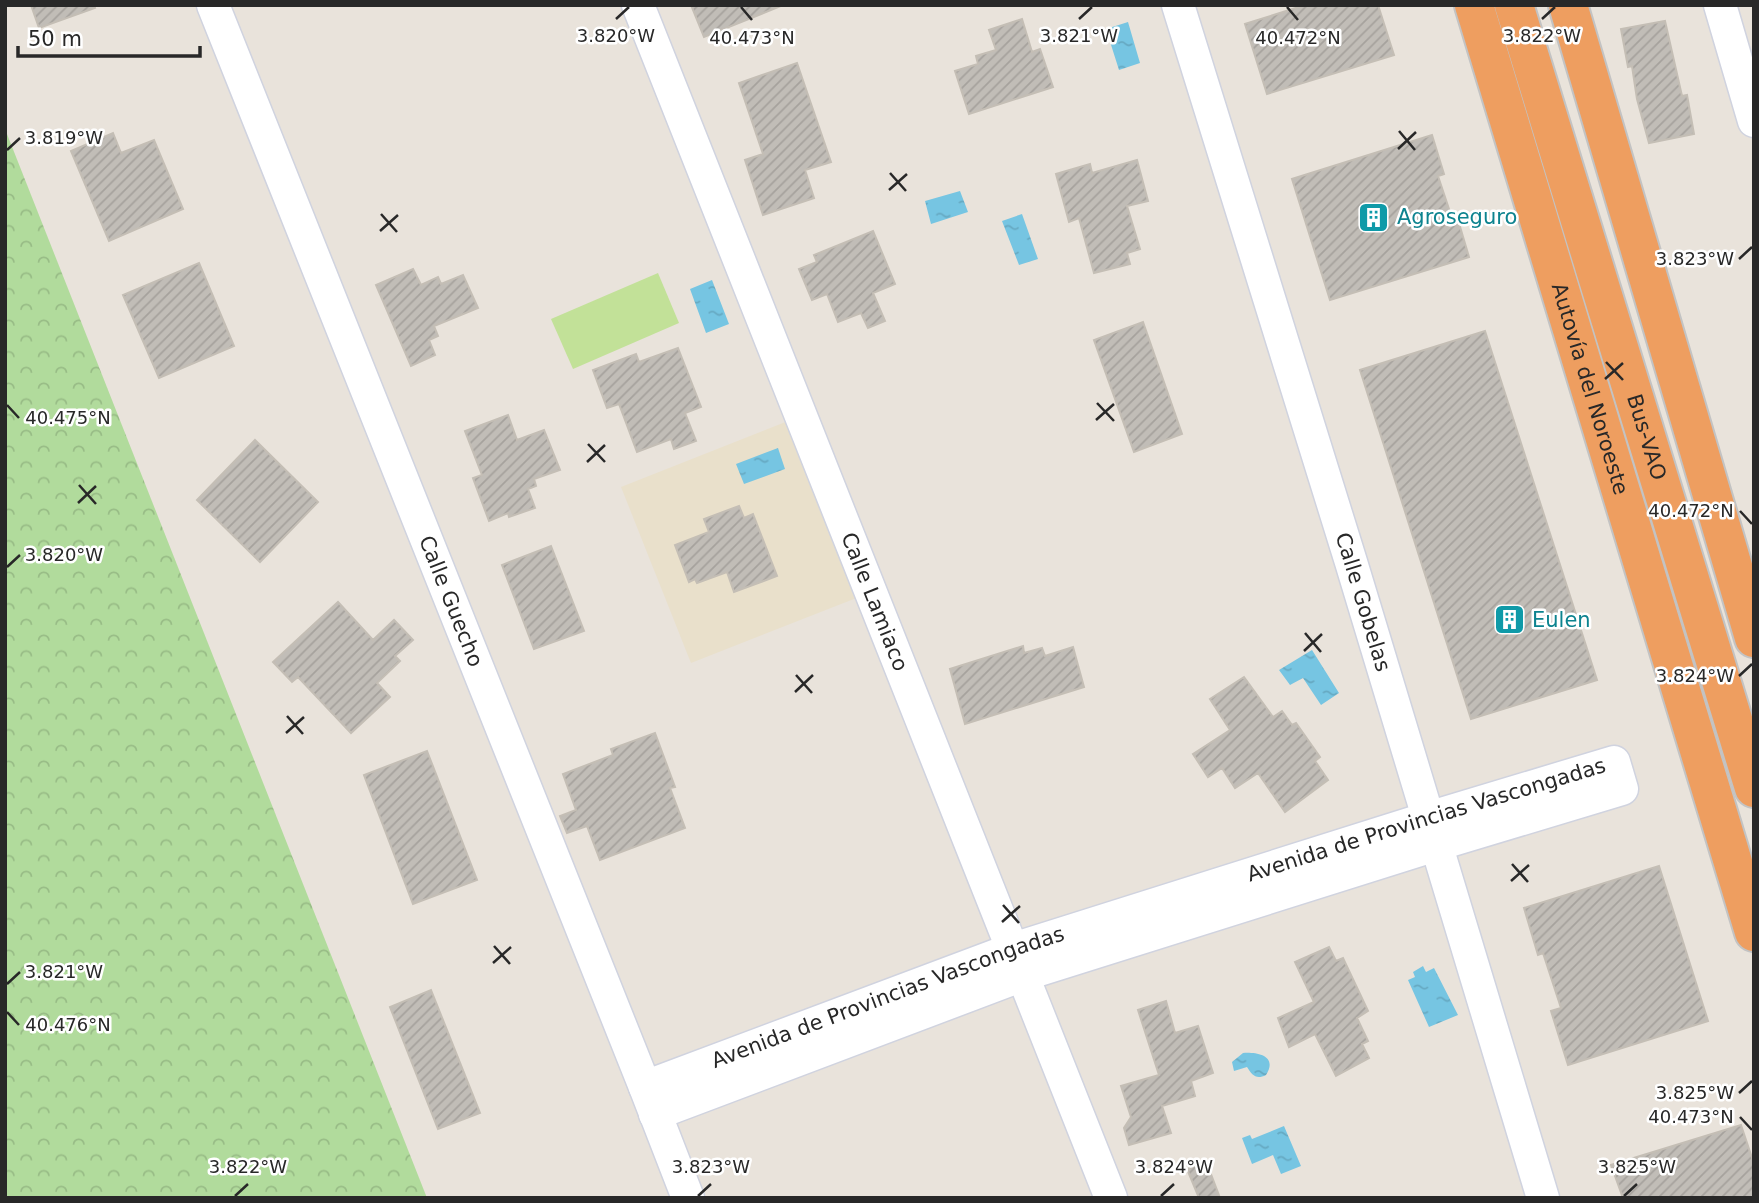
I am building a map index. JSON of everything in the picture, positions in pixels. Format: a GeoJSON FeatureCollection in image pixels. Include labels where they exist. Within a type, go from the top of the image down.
{"type":"FeatureCollection","features":[{"type":"Feature","properties":{"kind":"highway","name":"Autovía del Noroeste"},"geometry":{"type":"LineString","coordinates":[[1474,5],[1754,932]]}},
{"type":"Feature","properties":{"kind":"highway","name":"Bus-VAO"},"geometry":{"type":"LineString","coordinates":[[1514,5],[1754,788]]}},
{"type":"Feature","properties":{"kind":"highway"},"geometry":{"type":"LineString","coordinates":[[1568,5],[1754,638]]}},
{"type":"Feature","properties":{"kind":"street","name":"Calle Guecho"},"geometry":{"type":"LineString","coordinates":[[213,5],[688,1198]]}},
{"type":"Feature","properties":{"kind":"street","name":"Calle Lamiaco"},"geometry":{"type":"LineString","coordinates":[[638,5],[1111,1198]]}},
{"type":"Feature","properties":{"kind":"street","name":"Calle Gobelas"},"geometry":{"type":"LineString","coordinates":[[1178,5],[1351,562],[1543,1198]]}},
{"type":"Feature","properties":{"kind":"street"},"geometry":{"type":"LineString","coordinates":[[1720,5],[1754,121]]}},
{"type":"Feature","properties":{"kind":"street","name":"Avenida de Provincias Vascongadas"},"geometry":{"type":"LineString","coordinates":[[650,1100],[1018,962],[1432,831],[1614,762],[1622,789],[1432,831]]}},
{"type":"Feature","properties":{"kind":"shaded area"},"geometry":{"type":"Polygon","coordinates":[[[788,421],[859,597],[691,663],[621,487],[788,421]]]}},
{"type":"Feature","properties":{"kind":"green space"},"geometry":{"type":"Polygon","coordinates":[[[5,129],[427,1198],[5,1198],[5,129]]]}},
{"type":"Feature","properties":{"kind":"green space"},"geometry":{"type":"Polygon","coordinates":[[[658,273],[679,323],[573,369],[551,319],[658,273]]]}},
{"type":"Feature","properties":{"kind":"water"},"geometry":{"type":"Polygon","coordinates":[[[1128,22],[1140,63],[1119,70],[1106,29],[1128,22]]]}},
{"type":"Feature","properties":{"kind":"water"},"geometry":{"type":"Polygon","coordinates":[[[960,191],[968,212],[931,224],[925,201],[960,191]]]}},
{"type":"Feature","properties":{"kind":"water"},"geometry":{"type":"Polygon","coordinates":[[[1022,214],[1038,259],[1019,265],[1002,221],[1022,214]]]}},
{"type":"Feature","properties":{"kind":"water"},"geometry":{"type":"Polygon","coordinates":[[[712,280],[729,324],[706,333],[690,289],[712,280]]]}},
{"type":"Feature","properties":{"kind":"water"},"geometry":{"type":"Polygon","coordinates":[[[778,448],[785,469],[744,484],[736,464],[778,448]]]}},
{"type":"Feature","properties":{"kind":"water"},"geometry":{"type":"Polygon","coordinates":[[[1312,650],[1339,693],[1321,705],[1303,678],[1290,685],[1279,670],[1312,650]]]}},
{"type":"Feature","properties":{"kind":"water"},"geometry":{"type":"Polygon","coordinates":[[[1423,966],[1426,972],[1434,968],[1458,1015],[1429,1027],[1408,980],[1415,977],[1413,972],[1423,966]]]}},
{"type":"Feature","properties":{"kind":"water"},"geometry":{"type":"Polygon","coordinates":[[[1243,1053],[1265,1056],[1270,1063],[1266,1075],[1255,1076],[1247,1067],[1234,1071],[1232,1062],[1243,1053]]]}},
{"type":"Feature","properties":{"kind":"water"},"geometry":{"type":"Polygon","coordinates":[[[1284,1126],[1301,1166],[1281,1174],[1273,1155],[1252,1164],[1242,1138],[1250,1135],[1252,1139],[1284,1126]]]}},
{"type":"Feature","properties":{"kind":"building"},"geometry":{"type":"Polygon","coordinates":[[[31,5],[94,5],[95,8],[39,28],[31,5]]]}},
{"type":"Feature","properties":{"kind":"building"},"geometry":{"type":"Polygon","coordinates":[[[691,5],[780,5],[781,6],[704,37],[691,5]]]}},
{"type":"Feature","properties":{"kind":"building"},"geometry":{"type":"Polygon","coordinates":[[[1305,5],[1378,5],[1394,55],[1267,94],[1245,24],[1305,5]]]}},
{"type":"Feature","properties":{"kind":"building"},"geometry":{"type":"Polygon","coordinates":[[[1022,19],[1032,52],[1040,49],[1053,87],[969,114],[955,71],[978,64],[976,56],[996,50],[989,30],[1022,19]]]}},
{"type":"Feature","properties":{"kind":"building"},"geometry":{"type":"Polygon","coordinates":[[[1665,21],[1682,96],[1687,95],[1694,134],[1649,143],[1637,99],[1632,66],[1628,67],[1621,29],[1665,21]]]}},
{"type":"Feature","properties":{"kind":"building"},"geometry":{"type":"Polygon","coordinates":[[[797,63],[831,162],[805,170],[814,198],[763,215],[745,160],[763,154],[739,83],[797,63]]]}},
{"type":"Feature","properties":{"kind":"building"},"geometry":{"type":"Polygon","coordinates":[[[113,133],[121,153],[154,140],[183,209],[109,241],[71,151],[113,133]]]}},
{"type":"Feature","properties":{"kind":"building","name":"Agroseguro"},"geometry":{"type":"Polygon","coordinates":[[[1432,135],[1444,174],[1438,176],[1453,221],[1458,220],[1469,257],[1330,300],[1292,179],[1432,135]]]}},
{"type":"Feature","properties":{"kind":"building"},"geometry":{"type":"Polygon","coordinates":[[[1137,160],[1148,201],[1127,206],[1140,249],[1127,253],[1130,264],[1094,273],[1079,218],[1069,222],[1056,174],[1090,164],[1092,173],[1137,160]]]}},
{"type":"Feature","properties":{"kind":"building"},"geometry":{"type":"Polygon","coordinates":[[[873,231],[895,284],[873,293],[885,321],[868,328],[861,313],[838,322],[827,294],[812,300],[799,269],[817,262],[814,255],[873,231]]]}},
{"type":"Feature","properties":{"kind":"building"},"geometry":{"type":"Polygon","coordinates":[[[199,263],[234,346],[159,378],[123,295],[199,263]]]}},
{"type":"Feature","properties":{"kind":"building"},"geometry":{"type":"Polygon","coordinates":[[[413,269],[421,285],[438,277],[441,284],[463,275],[478,308],[434,326],[438,336],[429,340],[435,355],[411,366],[376,285],[413,269]]]}},
{"type":"Feature","properties":{"kind":"building"},"geometry":{"type":"Polygon","coordinates":[[[1143,322],[1182,434],[1134,452],[1094,340],[1143,322]]]}},
{"type":"Feature","properties":{"kind":"building"},"geometry":{"type":"Polygon","coordinates":[[[1485,331],[1597,680],[1471,719],[1360,370],[1485,331]]]}},
{"type":"Feature","properties":{"kind":"building"},"geometry":{"type":"Polygon","coordinates":[[[678,348],[701,407],[685,413],[696,441],[674,449],[671,439],[637,452],[619,404],[607,408],[593,370],[636,354],[639,362],[678,348]]]}},
{"type":"Feature","properties":{"kind":"building"},"geometry":{"type":"Polygon","coordinates":[[[508,415],[517,440],[544,430],[560,470],[534,479],[536,486],[528,489],[535,508],[509,517],[508,513],[489,521],[473,478],[482,475],[465,431],[508,415]]]}},
{"type":"Feature","properties":{"kind":"building"},"geometry":{"type":"Polygon","coordinates":[[[255,440],[318,502],[260,562],[197,500],[255,440]]]}},
{"type":"Feature","properties":{"kind":"building"},"geometry":{"type":"Polygon","coordinates":[[[739,506],[744,518],[753,514],[777,576],[734,592],[727,572],[697,583],[695,579],[689,582],[675,545],[709,532],[704,519],[739,506]]]}},
{"type":"Feature","properties":{"kind":"building"},"geometry":{"type":"Polygon","coordinates":[[[551,546],[584,631],[534,649],[502,565],[551,546]]]}},
{"type":"Feature","properties":{"kind":"building"},"geometry":{"type":"Polygon","coordinates":[[[338,602],[373,640],[394,620],[413,640],[395,656],[400,661],[377,683],[390,697],[351,733],[298,677],[292,682],[273,662],[338,602]]]}},
{"type":"Feature","properties":{"kind":"building"},"geometry":{"type":"Polygon","coordinates":[[[1023,646],[1024,653],[1042,648],[1045,656],[1073,647],[1084,687],[965,724],[950,669],[1023,646]]]}},
{"type":"Feature","properties":{"kind":"building"},"geometry":{"type":"Polygon","coordinates":[[[1244,677],[1273,717],[1282,711],[1292,725],[1296,723],[1320,757],[1315,761],[1328,780],[1285,812],[1258,773],[1235,788],[1222,768],[1208,777],[1193,754],[1230,730],[1210,699],[1244,677]]]}},
{"type":"Feature","properties":{"kind":"building"},"geometry":{"type":"Polygon","coordinates":[[[655,733],[675,787],[670,788],[685,828],[600,860],[587,826],[567,833],[560,816],[576,810],[563,774],[613,755],[611,749],[655,733]]]}},
{"type":"Feature","properties":{"kind":"building"},"geometry":{"type":"Polygon","coordinates":[[[427,751],[477,880],[413,904],[364,775],[427,751]]]}},
{"type":"Feature","properties":{"kind":"building"},"geometry":{"type":"Polygon","coordinates":[[[1659,866],[1708,1021],[1568,1065],[1551,1011],[1561,1008],[1543,953],[1538,955],[1524,908],[1659,866]]]}},
{"type":"Feature","properties":{"kind":"building"},"geometry":{"type":"Polygon","coordinates":[[[1329,947],[1336,961],[1343,958],[1368,1011],[1357,1018],[1368,1041],[1362,1044],[1369,1058],[1336,1076],[1315,1034],[1289,1047],[1278,1018],[1314,1002],[1295,962],[1329,947]]]}},
{"type":"Feature","properties":{"kind":"building"},"geometry":{"type":"Polygon","coordinates":[[[431,990],[480,1113],[438,1129],[390,1007],[431,990]]]}},
{"type":"Feature","properties":{"kind":"building"},"geometry":{"type":"Polygon","coordinates":[[[1166,1001],[1175,1033],[1198,1026],[1213,1073],[1191,1081],[1195,1096],[1162,1106],[1171,1133],[1129,1145],[1124,1128],[1131,1117],[1121,1086],[1159,1075],[1138,1010],[1166,1001]]]}},
{"type":"Feature","properties":{"kind":"building"},"geometry":{"type":"Polygon","coordinates":[[[1741,1125],[1754,1164],[1754,1198],[1623,1198],[1611,1165],[1741,1125]]]}},
{"type":"Feature","properties":{"kind":"building"},"geometry":{"type":"Polygon","coordinates":[[[1206,1161],[1220,1198],[1199,1198],[1187,1169],[1206,1161]]]}},
{"type":"Feature","properties":{"kind":"place","name":"Agroseguro"},"geometry":{"type":"Point","coordinates":[1374,217]}},
{"type":"Feature","properties":{"kind":"place","name":"Eulen"},"geometry":{"type":"Point","coordinates":[1509,620]}}]}
